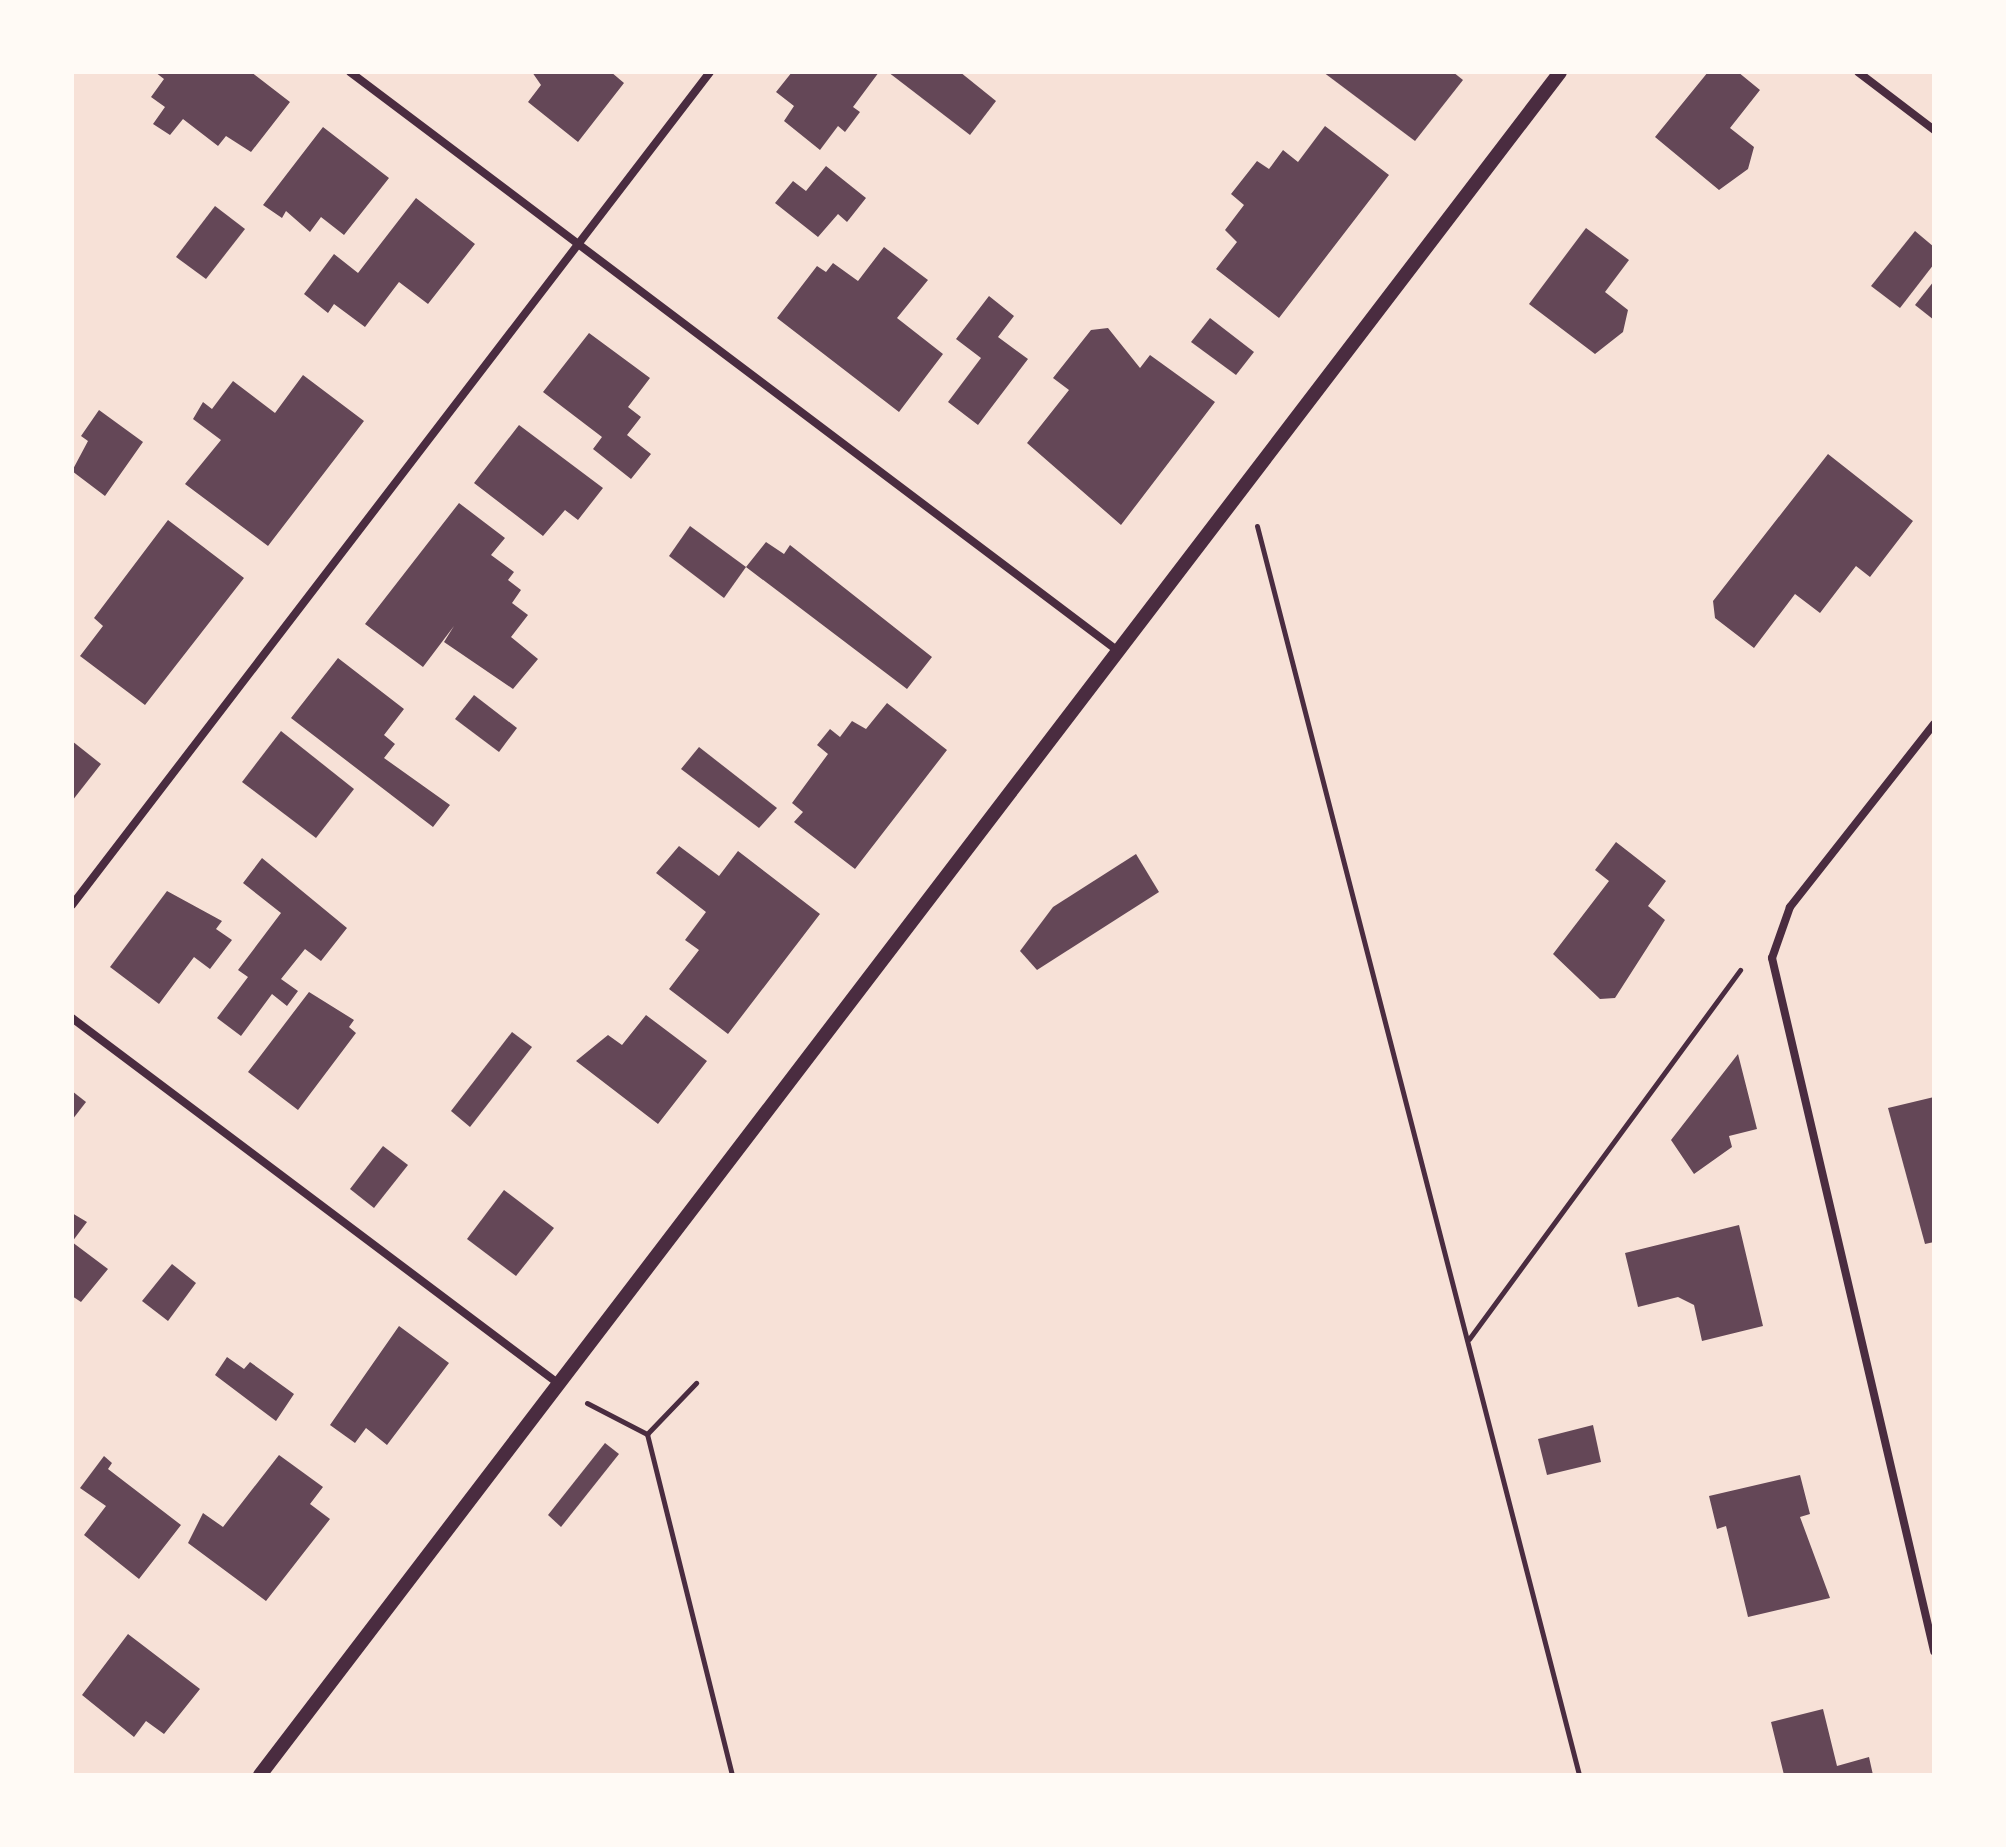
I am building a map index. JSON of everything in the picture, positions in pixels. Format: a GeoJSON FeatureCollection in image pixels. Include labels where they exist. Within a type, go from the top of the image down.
{"type":"FeatureCollection","features":[{"type":"Feature","properties":{"kind":"street"},"geometry":{"type":"LineString","coordinates":[[350,72],[1118,651]]}},
{"type":"Feature","properties":{"kind":"street"},"geometry":{"type":"LineString","coordinates":[[72,905],[710,72]]}},
{"type":"Feature","properties":{"kind":"street"},"geometry":{"type":"LineString","coordinates":[[260,1775],[1560,72]]}},
{"type":"Feature","properties":{"kind":"street"},"geometry":{"type":"LineString","coordinates":[[1858,72],[1934,130]]}},
{"type":"Feature","properties":{"kind":"street"},"geometry":{"type":"LineString","coordinates":[[1934,724],[1790,907],[1774,941],[1772,973],[1934,1651]]}},
{"type":"Feature","properties":{"kind":"street"},"geometry":{"type":"LineString","coordinates":[[72,1018],[559,1384]]}},
{"type":"Feature","properties":{"kind":"path"},"geometry":{"type":"LineString","coordinates":[[1246,483],[1579,1775]]}},
{"type":"Feature","properties":{"kind":"path"},"geometry":{"type":"LineString","coordinates":[[1469,1339],[1726,984],[1774,941]]}},
{"type":"Feature","properties":{"kind":"path"},"geometry":{"type":"LineString","coordinates":[[647,1434],[696,1383]]}},
{"type":"Feature","properties":{"kind":"path"},"geometry":{"type":"LineString","coordinates":[[619,1424],[647,1434]]}},
{"type":"Feature","properties":{"kind":"path"},"geometry":{"type":"LineString","coordinates":[[647,1434],[732,1775]]}},
{"type":"Feature","properties":{"kind":"building"},"geometry":{"type":"Polygon","coordinates":[[[155,72],[251,72],[290,102],[251,152],[226,136],[218,146],[183,119],[170,135],[153,124],[165,107],[151,97],[164,79],[155,72]]]}},
{"type":"Feature","properties":{"kind":"building"},"geometry":{"type":"Polygon","coordinates":[[[532,72],[611,72],[624,83],[578,142],[528,102],[541,85],[532,72]]]}},
{"type":"Feature","properties":{"kind":"building"},"geometry":{"type":"Polygon","coordinates":[[[792,72],[879,72],[853,107],[860,112],[845,132],[838,126],[820,150],[784,121],[794,106],[776,92],[792,72]]]}},
{"type":"Feature","properties":{"kind":"building"},"geometry":{"type":"Polygon","coordinates":[[[888,72],[960,72],[996,101],[970,135],[888,72]]]}},
{"type":"Feature","properties":{"kind":"building"},"geometry":{"type":"Polygon","coordinates":[[[1323,72],[1453,72],[1463,80],[1415,141],[1323,72]]]}},
{"type":"Feature","properties":{"kind":"building"},"geometry":{"type":"Polygon","coordinates":[[[1708,72],[1738,72],[1760,90],[1730,128],[1754,147],[1748,169],[1719,190],[1655,137],[1708,72]]]}},
{"type":"Feature","properties":{"kind":"building"},"geometry":{"type":"Polygon","coordinates":[[[1325,126],[1389,175],[1279,318],[1216,269],[1237,242],[1225,230],[1244,205],[1231,194],[1257,161],[1269,169],[1283,150],[1298,162],[1325,126]]]}},
{"type":"Feature","properties":{"kind":"building"},"geometry":{"type":"Polygon","coordinates":[[[323,127],[389,178],[344,235],[321,217],[310,232],[286,211],[282,218],[263,205],[323,127]]]}},
{"type":"Feature","properties":{"kind":"building"},"geometry":{"type":"Polygon","coordinates":[[[826,166],[866,198],[847,222],[838,214],[818,237],[775,203],[793,181],[806,191],[826,166]]]}},
{"type":"Feature","properties":{"kind":"building"},"geometry":{"type":"Polygon","coordinates":[[[416,198],[475,244],[428,304],[399,282],[365,327],[334,304],[328,313],[304,294],[334,254],[358,273],[416,198]]]}},
{"type":"Feature","properties":{"kind":"building"},"geometry":{"type":"Polygon","coordinates":[[[215,206],[245,229],[206,279],[176,257],[215,206]]]}},
{"type":"Feature","properties":{"kind":"building"},"geometry":{"type":"Polygon","coordinates":[[[1586,228],[1629,260],[1605,292],[1628,310],[1623,332],[1595,354],[1529,304],[1586,228]]]}},
{"type":"Feature","properties":{"kind":"building"},"geometry":{"type":"Polygon","coordinates":[[[1915,231],[1934,247],[1934,264],[1900,308],[1871,286],[1915,231]]]}},
{"type":"Feature","properties":{"kind":"building"},"geometry":{"type":"Polygon","coordinates":[[[884,247],[928,280],[897,318],[943,354],[899,412],[777,318],[817,266],[826,272],[833,263],[858,281],[884,247]]]}},
{"type":"Feature","properties":{"kind":"building"},"geometry":{"type":"Polygon","coordinates":[[[1934,281],[1934,320],[1915,305],[1934,281]]]}},
{"type":"Feature","properties":{"kind":"building"},"geometry":{"type":"Polygon","coordinates":[[[989,296],[1014,316],[998,337],[1028,359],[978,425],[948,402],[981,358],[956,339],[989,296]]]}},
{"type":"Feature","properties":{"kind":"building"},"geometry":{"type":"Polygon","coordinates":[[[1210,318],[1254,352],[1236,375],[1191,342],[1210,318]]]}},
{"type":"Feature","properties":{"kind":"building"},"geometry":{"type":"Polygon","coordinates":[[[1108,328],[1140,368],[1150,355],[1215,402],[1121,525],[1027,443],[1069,390],[1053,378],[1091,330],[1108,328]]]}},
{"type":"Feature","properties":{"kind":"building"},"geometry":{"type":"Polygon","coordinates":[[[589,333],[650,378],[628,407],[641,417],[627,435],[651,454],[631,479],[593,449],[602,437],[543,392],[589,333]]]}},
{"type":"Feature","properties":{"kind":"building"},"geometry":{"type":"Polygon","coordinates":[[[303,375],[364,421],[268,546],[185,484],[221,440],[193,419],[203,402],[212,409],[233,381],[275,413],[303,375]]]}},
{"type":"Feature","properties":{"kind":"building"},"geometry":{"type":"Polygon","coordinates":[[[99,410],[143,442],[105,496],[72,471],[88,441],[81,436],[99,410]]]}},
{"type":"Feature","properties":{"kind":"building"},"geometry":{"type":"Polygon","coordinates":[[[519,425],[603,488],[578,520],[565,510],[543,536],[474,483],[519,425]]]}},
{"type":"Feature","properties":{"kind":"building"},"geometry":{"type":"Polygon","coordinates":[[[1828,454],[1913,521],[1870,577],[1856,566],[1820,613],[1795,594],[1754,648],[1715,618],[1713,601],[1828,454]]]}},
{"type":"Feature","properties":{"kind":"building"},"geometry":{"type":"Polygon","coordinates":[[[459,503],[505,538],[491,555],[514,572],[508,580],[521,590],[512,603],[528,615],[511,637],[538,659],[513,689],[444,642],[454,626],[423,667],[365,624],[459,503]]]}},
{"type":"Feature","properties":{"kind":"building"},"geometry":{"type":"Polygon","coordinates":[[[168,520],[244,578],[145,705],[80,656],[103,626],[94,618],[168,520]]]}},
{"type":"Feature","properties":{"kind":"building"},"geometry":{"type":"Polygon","coordinates":[[[690,526],[746,567],[724,598],[669,556],[690,526]]]}},
{"type":"Feature","properties":{"kind":"building"},"geometry":{"type":"Polygon","coordinates":[[[766,542],[784,554],[790,545],[932,657],[907,689],[746,567],[766,542]]]}},
{"type":"Feature","properties":{"kind":"building"},"geometry":{"type":"Polygon","coordinates":[[[338,658],[404,709],[384,735],[395,744],[384,758],[450,805],[433,827],[291,718],[338,658]]]}},
{"type":"Feature","properties":{"kind":"building"},"geometry":{"type":"Polygon","coordinates":[[[474,695],[517,728],[499,752],[455,719],[474,695]]]}},
{"type":"Feature","properties":{"kind":"building"},"geometry":{"type":"Polygon","coordinates":[[[887,703],[947,750],[855,869],[794,822],[803,812],[792,803],[828,754],[817,745],[830,729],[840,737],[852,721],[866,729],[887,703]]]}},
{"type":"Feature","properties":{"kind":"building"},"geometry":{"type":"Polygon","coordinates":[[[281,731],[354,789],[316,838],[242,782],[281,731]]]}},
{"type":"Feature","properties":{"kind":"building"},"geometry":{"type":"Polygon","coordinates":[[[72,741],[101,764],[72,801],[72,741]]]}},
{"type":"Feature","properties":{"kind":"building"},"geometry":{"type":"Polygon","coordinates":[[[699,747],[777,808],[759,828],[681,769],[699,747]]]}},
{"type":"Feature","properties":{"kind":"building"},"geometry":{"type":"Polygon","coordinates":[[[1616,842],[1666,881],[1648,906],[1665,920],[1615,998],[1600,999],[1553,954],[1609,881],[1595,870],[1616,842]]]}},
{"type":"Feature","properties":{"kind":"building"},"geometry":{"type":"Polygon","coordinates":[[[679,846],[719,876],[738,851],[820,914],[728,1034],[669,989],[699,950],[685,940],[706,912],[656,873],[679,846]]]}},
{"type":"Feature","properties":{"kind":"building"},"geometry":{"type":"Polygon","coordinates":[[[1136,854],[1159,892],[1037,970],[1020,951],[1053,907],[1136,854]]]}},
{"type":"Feature","properties":{"kind":"building"},"geometry":{"type":"Polygon","coordinates":[[[262,858],[347,928],[321,961],[305,949],[281,979],[298,991],[287,1006],[272,994],[241,1036],[217,1018],[248,977],[238,970],[281,913],[243,883],[262,858]]]}},
{"type":"Feature","properties":{"kind":"building"},"geometry":{"type":"Polygon","coordinates":[[[167,891],[222,921],[216,929],[232,940],[210,969],[194,957],[159,1004],[110,967],[167,891]]]}},
{"type":"Feature","properties":{"kind":"building"},"geometry":{"type":"Polygon","coordinates":[[[309,992],[354,1020],[349,1027],[356,1033],[298,1110],[248,1072],[309,992]]]}},
{"type":"Feature","properties":{"kind":"building"},"geometry":{"type":"Polygon","coordinates":[[[646,1015],[707,1061],[658,1124],[576,1061],[608,1035],[622,1045],[646,1015]]]}},
{"type":"Feature","properties":{"kind":"building"},"geometry":{"type":"Polygon","coordinates":[[[512,1032],[532,1047],[470,1127],[451,1111],[512,1032]]]}},
{"type":"Feature","properties":{"kind":"building"},"geometry":{"type":"Polygon","coordinates":[[[1738,1054],[1757,1129],[1729,1136],[1732,1147],[1694,1174],[1671,1140],[1738,1054]]]}},
{"type":"Feature","properties":{"kind":"building"},"geometry":{"type":"Polygon","coordinates":[[[72,1091],[86,1102],[72,1120],[72,1091]]]}},
{"type":"Feature","properties":{"kind":"building"},"geometry":{"type":"Polygon","coordinates":[[[1934,1097],[1934,1242],[1925,1244],[1888,1108],[1934,1097]]]}},
{"type":"Feature","properties":{"kind":"building"},"geometry":{"type":"Polygon","coordinates":[[[383,1146],[408,1165],[374,1208],[350,1189],[383,1146]]]}},
{"type":"Feature","properties":{"kind":"building"},"geometry":{"type":"Polygon","coordinates":[[[504,1190],[554,1228],[516,1276],[467,1239],[504,1190]]]}},
{"type":"Feature","properties":{"kind":"building"},"geometry":{"type":"Polygon","coordinates":[[[72,1213],[87,1222],[72,1242],[72,1213]]]}},
{"type":"Feature","properties":{"kind":"building"},"geometry":{"type":"Polygon","coordinates":[[[1739,1225],[1763,1326],[1702,1341],[1694,1305],[1678,1297],[1638,1307],[1625,1253],[1739,1225]]]}},
{"type":"Feature","properties":{"kind":"building"},"geometry":{"type":"Polygon","coordinates":[[[72,1242],[108,1269],[81,1302],[72,1296],[72,1242]]]}},
{"type":"Feature","properties":{"kind":"building"},"geometry":{"type":"Polygon","coordinates":[[[172,1264],[196,1283],[168,1321],[142,1301],[172,1264]]]}},
{"type":"Feature","properties":{"kind":"building"},"geometry":{"type":"Polygon","coordinates":[[[399,1326],[449,1363],[387,1445],[366,1428],[355,1443],[330,1425],[399,1326]]]}},
{"type":"Feature","properties":{"kind":"building"},"geometry":{"type":"Polygon","coordinates":[[[227,1357],[244,1369],[250,1362],[294,1394],[276,1421],[215,1375],[227,1357]]]}},
{"type":"Feature","properties":{"kind":"building"},"geometry":{"type":"Polygon","coordinates":[[[1593,1425],[1601,1462],[1547,1475],[1538,1439],[1593,1425]]]}},
{"type":"Feature","properties":{"kind":"building"},"geometry":{"type":"Polygon","coordinates":[[[605,1443],[619,1454],[561,1527],[548,1515],[605,1443]]]}},
{"type":"Feature","properties":{"kind":"building"},"geometry":{"type":"Polygon","coordinates":[[[279,1455],[323,1487],[310,1504],[330,1519],[266,1601],[188,1543],[203,1513],[223,1527],[279,1455]]]}},
{"type":"Feature","properties":{"kind":"building"},"geometry":{"type":"Polygon","coordinates":[[[104,1456],[112,1463],[108,1469],[181,1525],[139,1579],[84,1535],[106,1506],[80,1488],[104,1456]]]}},
{"type":"Feature","properties":{"kind":"building"},"geometry":{"type":"Polygon","coordinates":[[[1800,1475],[1810,1514],[1800,1517],[1830,1598],[1748,1617],[1726,1526],[1717,1529],[1709,1496],[1800,1475]]]}},
{"type":"Feature","properties":{"kind":"building"},"geometry":{"type":"Polygon","coordinates":[[[128,1634],[200,1689],[164,1734],[146,1721],[134,1737],[82,1695],[128,1634]]]}},
{"type":"Feature","properties":{"kind":"building"},"geometry":{"type":"Polygon","coordinates":[[[1823,1709],[1837,1766],[1869,1757],[1873,1775],[1784,1775],[1771,1722],[1823,1709]]]}}]}
